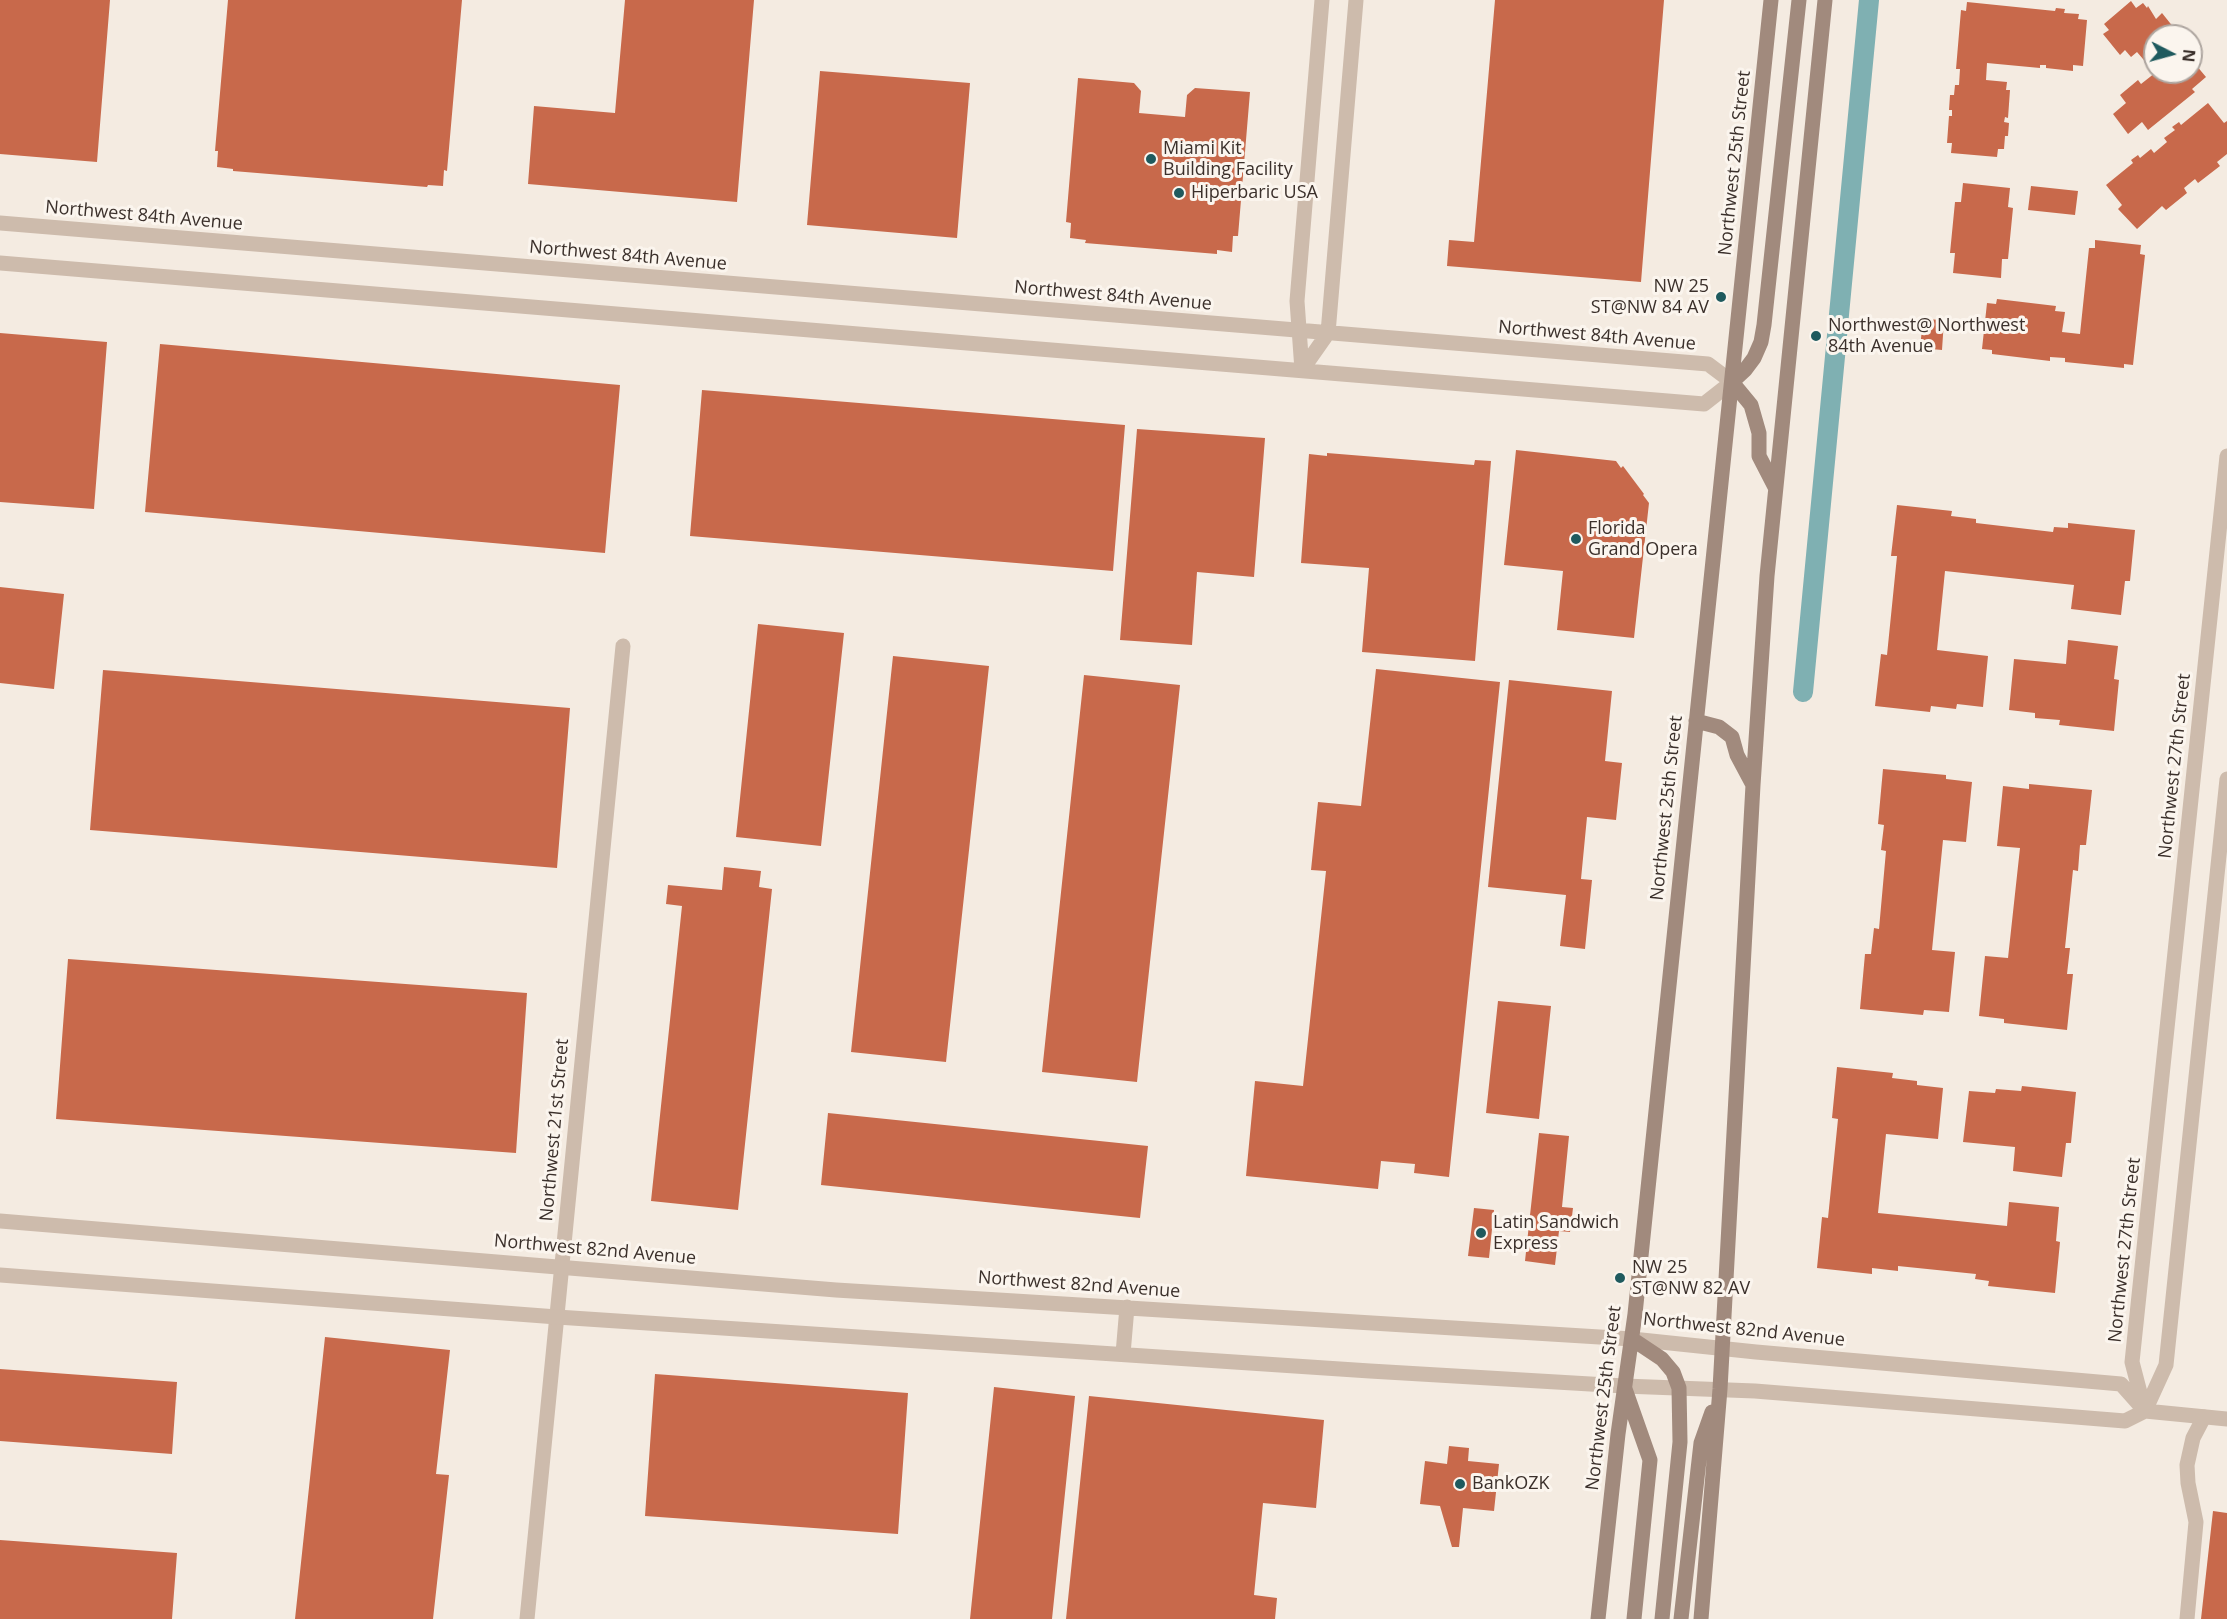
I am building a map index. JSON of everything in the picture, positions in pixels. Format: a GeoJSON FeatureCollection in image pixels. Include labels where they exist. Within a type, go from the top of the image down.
{"type":"FeatureCollection","features":[{"type":"Feature","properties":{"kind":"main road","name":"Northwest 25th Street"},"geometry":{"type":"LineString","coordinates":[[1598,1619],[1624,1386],[1632,1339],[1771,0]]}},
{"type":"Feature","properties":{"kind":"main road"},"geometry":{"type":"LineString","coordinates":[[1775,487],[1759,456],[1759,433],[1751,405],[1732,382],[1754,358],[1761,342],[1764,325],[1799,0]]}},
{"type":"Feature","properties":{"kind":"main road"},"geometry":{"type":"LineString","coordinates":[[1701,1619],[1720,1389],[1753,785],[1775,487],[1825,0]]}},
{"type":"Feature","properties":{"kind":"main road"},"geometry":{"type":"LineString","coordinates":[[1696,721],[1719,727],[1732,737],[1737,755],[1753,785]]}},
{"type":"Feature","properties":{"kind":"main road"},"geometry":{"type":"LineString","coordinates":[[1632,1339],[1662,1359],[1674,1372],[1679,1388],[1681,1434],[1662,1619]]}},
{"type":"Feature","properties":{"kind":"main road"},"geometry":{"type":"LineString","coordinates":[[1624,1386],[1650,1460],[1634,1619]]}},
{"type":"Feature","properties":{"kind":"main road"},"geometry":{"type":"LineString","coordinates":[[1681,1619],[1701,1443],[1720,1389]]}},
{"type":"Feature","properties":{"kind":"street"},"geometry":{"type":"LineString","coordinates":[[1302,370],[1297,301],[1322,0]]}},
{"type":"Feature","properties":{"kind":"street"},"geometry":{"type":"LineString","coordinates":[[1302,370],[1328,333],[1356,0]]}},
{"type":"Feature","properties":{"kind":"street","name":"Northwest 84th Avenue"},"geometry":{"type":"LineString","coordinates":[[0,224],[1708,364],[1732,382]]}},
{"type":"Feature","properties":{"kind":"street"},"geometry":{"type":"LineString","coordinates":[[0,262],[1704,404],[1732,382]]}},
{"type":"Feature","properties":{"kind":"street","name":"Northwest 27th Street"},"geometry":{"type":"LineString","coordinates":[[2145,1411],[2132,1362],[2227,456]]}},
{"type":"Feature","properties":{"kind":"street","name":"Northwest 21st Street"},"geometry":{"type":"LineString","coordinates":[[527,1619],[623,646]]}},
{"type":"Feature","properties":{"kind":"street"},"geometry":{"type":"LineString","coordinates":[[2145,1411],[2166,1365],[2227,779]]}},
{"type":"Feature","properties":{"kind":"street","name":"Northwest 82nd Avenue"},"geometry":{"type":"LineString","coordinates":[[0,1221],[836,1290],[1632,1339],[2121,1384],[2145,1411]]}},
{"type":"Feature","properties":{"kind":"street"},"geometry":{"type":"LineString","coordinates":[[0,1275],[557,1317],[1624,1386],[1720,1389],[2125,1422],[2145,1411],[2227,1419]]}},
{"type":"Feature","properties":{"kind":"street"},"geometry":{"type":"LineString","coordinates":[[1123,1354],[1127,1307]]}},
{"type":"Feature","properties":{"kind":"street"},"geometry":{"type":"LineString","coordinates":[[2187,1619],[2196,1522],[2188,1484],[2187,1465],[2193,1438],[2204,1417]]}},
{"type":"Feature","properties":{"kind":"building"},"geometry":{"type":"Polygon","coordinates":[[[0,0],[110,0],[97,162],[0,154],[0,0]]]}},
{"type":"Feature","properties":{"kind":"building"},"geometry":{"type":"Polygon","coordinates":[[[228,0],[462,0],[447,171],[444,170],[443,186],[428,185],[427,187],[233,171],[233,169],[217,167],[218,151],[215,151],[228,0]]]}},
{"type":"Feature","properties":{"kind":"building"},"geometry":{"type":"Polygon","coordinates":[[[625,0],[754,0],[737,202],[528,184],[534,106],[615,113],[625,0]]]}},
{"type":"Feature","properties":{"kind":"building"},"geometry":{"type":"Polygon","coordinates":[[[1495,0],[1664,0],[1641,282],[1447,266],[1449,240],[1474,242],[1495,0]]]}},
{"type":"Feature","properties":{"kind":"building"},"geometry":{"type":"Polygon","coordinates":[[[2131,1],[2136,8],[2143,3],[2147,8],[2148,6],[2156,19],[2162,13],[2171,24],[2143,24],[2143,59],[2137,52],[2131,57],[2125,50],[2120,55],[2103,34],[2109,30],[2104,24],[2131,1]]]}},
{"type":"Feature","properties":{"kind":"building"},"geometry":{"type":"Polygon","coordinates":[[[1967,2],[2055,11],[2056,8],[2065,9],[2064,13],[2079,14],[2078,19],[2087,20],[2083,66],[2073,65],[2073,71],[2046,68],[2046,65],[2040,65],[2040,68],[1987,63],[1986,80],[2007,82],[2006,90],[2010,90],[2008,118],[2005,117],[2004,122],[2009,123],[2008,136],[2005,136],[2004,149],[1998,149],[1997,157],[1951,153],[1952,143],[1947,143],[1949,116],[1952,116],[1952,110],[1949,110],[1950,95],[1954,95],[1955,85],[1959,85],[1960,69],[1956,69],[1961,10],[1966,11],[1967,2]]]}},
{"type":"Feature","properties":{"kind":"building"},"geometry":{"type":"Polygon","coordinates":[[[820,71],[970,83],[957,238],[807,225],[820,71]]]}},
{"type":"Feature","properties":{"kind":"building"},"geometry":{"type":"Polygon","coordinates":[[[1078,78],[1134,83],[1141,91],[1139,113],[1185,117],[1187,95],[1195,88],[1250,92],[1238,236],[1233,236],[1232,252],[1217,250],[1217,254],[1085,243],[1086,240],[1070,238],[1071,223],[1066,222],[1078,78]]]}},
{"type":"Feature","properties":{"kind":"building"},"geometry":{"type":"Polygon","coordinates":[[[2138,80],[2141,84],[2198,84],[2192,89],[2195,92],[2148,130],[2142,122],[2128,134],[2113,114],[2126,103],[2120,95],[2138,80]]]}},
{"type":"Feature","properties":{"kind":"building"},"geometry":{"type":"Polygon","coordinates":[[[2208,103],[2224,123],[2227,121],[2227,154],[2217,162],[2220,166],[2198,183],[2195,179],[2184,188],[2187,193],[2166,210],[2162,206],[2137,229],[2118,209],[2122,205],[2106,185],[2133,163],[2131,160],[2138,155],[2140,158],[2151,149],[2154,153],[2167,142],[2164,138],[2175,130],[2172,127],[2179,122],[2181,125],[2208,103]]]}},
{"type":"Feature","properties":{"kind":"building"},"geometry":{"type":"Polygon","coordinates":[[[1963,183],[2010,188],[2008,207],[2013,208],[2008,259],[2002,259],[2001,278],[1953,273],[1955,253],[1950,253],[1955,202],[1961,202],[1963,183]]]}},
{"type":"Feature","properties":{"kind":"building"},"geometry":{"type":"Polygon","coordinates":[[[2031,186],[2078,191],[2075,215],[2028,210],[2031,186]]]}},
{"type":"Feature","properties":{"kind":"building"},"geometry":{"type":"Polygon","coordinates":[[[2095,240],[2141,245],[2140,254],[2145,255],[2133,365],[2124,364],[2124,368],[2065,362],[2065,358],[2050,357],[2050,361],[1992,354],[1992,350],[1982,349],[1987,303],[1996,304],[1997,299],[2056,306],[2055,311],[2065,312],[2062,332],[2080,334],[2089,248],[2095,248],[2095,240]]]}},
{"type":"Feature","properties":{"kind":"building"},"geometry":{"type":"Polygon","coordinates":[[[1923,319],[1944,320],[1942,350],[1920,348],[1923,319]]]}},
{"type":"Feature","properties":{"kind":"building"},"geometry":{"type":"Polygon","coordinates":[[[0,333],[107,342],[94,509],[0,502],[0,333]]]}},
{"type":"Feature","properties":{"kind":"building"},"geometry":{"type":"Polygon","coordinates":[[[160,344],[620,385],[605,553],[145,512],[160,344]]]}},
{"type":"Feature","properties":{"kind":"building"},"geometry":{"type":"Polygon","coordinates":[[[702,390],[1125,425],[1113,571],[690,536],[702,390]]]}},
{"type":"Feature","properties":{"kind":"building"},"geometry":{"type":"Polygon","coordinates":[[[1137,429],[1265,438],[1254,577],[1197,572],[1192,645],[1120,640],[1137,429]]]}},
{"type":"Feature","properties":{"kind":"building","name":"Florida Grand Opera"},"geometry":{"type":"Polygon","coordinates":[[[1516,450],[1616,461],[1621,468],[1623,466],[1644,494],[1649,503],[1634,638],[1557,630],[1563,571],[1504,565],[1516,450]]]}},
{"type":"Feature","properties":{"kind":"building"},"geometry":{"type":"Polygon","coordinates":[[[1327,453],[1474,465],[1475,460],[1491,461],[1475,661],[1362,652],[1369,568],[1301,563],[1309,454],[1327,456],[1327,453]]]}},
{"type":"Feature","properties":{"kind":"building"},"geometry":{"type":"Polygon","coordinates":[[[1897,505],[1952,511],[1951,516],[1976,519],[1976,523],[2053,532],[2054,527],[2068,528],[2068,523],[2135,530],[2130,581],[2125,581],[2121,615],[2071,609],[2074,585],[1945,571],[1937,650],[1988,656],[1983,707],[1957,704],[1956,709],[1931,706],[1930,712],[1875,706],[1881,654],[1887,655],[1897,556],[1891,556],[1897,505]]]}},
{"type":"Feature","properties":{"kind":"building"},"geometry":{"type":"Polygon","coordinates":[[[0,587],[64,594],[54,689],[0,683],[0,587]]]}},
{"type":"Feature","properties":{"kind":"building"},"geometry":{"type":"Polygon","coordinates":[[[758,624],[844,633],[821,846],[736,837],[758,624]]]}},
{"type":"Feature","properties":{"kind":"building"},"geometry":{"type":"Polygon","coordinates":[[[2068,640],[2118,646],[2114,679],[2119,680],[2114,731],[2059,725],[2060,720],[2035,718],[2035,713],[2009,710],[2014,659],[2066,664],[2068,640]]]}},
{"type":"Feature","properties":{"kind":"building"},"geometry":{"type":"Polygon","coordinates":[[[893,656],[989,666],[946,1062],[851,1052],[893,656]]]}},
{"type":"Feature","properties":{"kind":"building"},"geometry":{"type":"Polygon","coordinates":[[[1376,669],[1500,682],[1449,1177],[1414,1173],[1415,1164],[1381,1161],[1378,1189],[1246,1176],[1255,1081],[1303,1086],[1326,871],[1311,870],[1318,802],[1361,806],[1376,669]]]}},
{"type":"Feature","properties":{"kind":"building"},"geometry":{"type":"Polygon","coordinates":[[[103,670],[570,708],[557,868],[90,830],[103,670]]]}},
{"type":"Feature","properties":{"kind":"building"},"geometry":{"type":"Polygon","coordinates":[[[1084,675],[1180,685],[1137,1082],[1042,1072],[1084,675]]]}},
{"type":"Feature","properties":{"kind":"building"},"geometry":{"type":"Polygon","coordinates":[[[1509,680],[1612,691],[1605,761],[1622,763],[1616,820],[1587,817],[1581,879],[1592,880],[1585,949],[1560,946],[1566,895],[1488,887],[1509,680]]]}},
{"type":"Feature","properties":{"kind":"building"},"geometry":{"type":"Polygon","coordinates":[[[1883,769],[1946,775],[1946,779],[1972,782],[1966,842],[1943,840],[1932,950],[1955,952],[1949,1012],[1924,1010],[1923,1015],[1860,1009],[1865,954],[1871,954],[1874,928],[1879,929],[1886,851],[1881,850],[1884,825],[1878,824],[1883,769]]]}},
{"type":"Feature","properties":{"kind":"building"},"geometry":{"type":"Polygon","coordinates":[[[2029,784],[2092,790],[2086,845],[2080,845],[2078,871],[2073,870],[2065,948],[2070,948],[2067,974],[2073,974],[2067,1030],[2004,1023],[2004,1019],[1979,1016],[1985,956],[2008,958],[2020,848],[1997,846],[2003,786],[2029,789],[2029,784]]]}},
{"type":"Feature","properties":{"kind":"building"},"geometry":{"type":"Polygon","coordinates":[[[724,867],[761,871],[759,887],[772,889],[738,1210],[651,1201],[682,906],[666,904],[668,885],[722,890],[724,867]]]}},
{"type":"Feature","properties":{"kind":"building"},"geometry":{"type":"Polygon","coordinates":[[[68,959],[527,993],[516,1153],[56,1119],[68,959]]]}},
{"type":"Feature","properties":{"kind":"building"},"geometry":{"type":"Polygon","coordinates":[[[1498,1001],[1551,1006],[1539,1119],[1486,1113],[1498,1001]]]}},
{"type":"Feature","properties":{"kind":"building"},"geometry":{"type":"Polygon","coordinates":[[[1837,1067],[1893,1073],[1892,1078],[1917,1081],[1917,1085],[1943,1088],[1938,1139],[1886,1134],[1878,1213],[2007,1226],[2009,1202],[2059,1207],[2056,1241],[2060,1242],[2055,1293],[1988,1286],[1989,1281],[1975,1279],[1976,1274],[1898,1266],[1898,1271],[1872,1268],[1872,1274],[1817,1268],[1822,1217],[1828,1218],[1838,1119],[1832,1118],[1837,1067]]]}},
{"type":"Feature","properties":{"kind":"building"},"geometry":{"type":"Polygon","coordinates":[[[2022,1086],[2076,1092],[2071,1143],[2066,1143],[2062,1177],[2013,1171],[2015,1147],[1963,1142],[1969,1091],[1995,1093],[1996,1089],[2021,1091],[2022,1086]]]}},
{"type":"Feature","properties":{"kind":"building"},"geometry":{"type":"Polygon","coordinates":[[[828,1113],[1148,1146],[1140,1218],[821,1185],[828,1113]]]}},
{"type":"Feature","properties":{"kind":"building"},"geometry":{"type":"Polygon","coordinates":[[[1539,1133],[1569,1136],[1562,1207],[1573,1208],[1570,1232],[1559,1231],[1555,1265],[1525,1261],[1539,1133]]]}},
{"type":"Feature","properties":{"kind":"building","name":"Latin Sandwich Express"},"geometry":{"type":"Polygon","coordinates":[[[1474,1208],[1494,1210],[1489,1258],[1468,1256],[1474,1208]]]}},
{"type":"Feature","properties":{"kind":"building"},"geometry":{"type":"Polygon","coordinates":[[[325,1337],[450,1350],[436,1474],[449,1475],[433,1619],[295,1619],[325,1337]]]}},
{"type":"Feature","properties":{"kind":"building"},"geometry":{"type":"Polygon","coordinates":[[[0,1369],[177,1382],[172,1454],[0,1441],[0,1369]]]}},
{"type":"Feature","properties":{"kind":"building"},"geometry":{"type":"Polygon","coordinates":[[[655,1374],[908,1393],[898,1534],[645,1516],[655,1374]]]}},
{"type":"Feature","properties":{"kind":"building"},"geometry":{"type":"Polygon","coordinates":[[[994,1387],[1075,1396],[1052,1619],[970,1619],[994,1387]]]}},
{"type":"Feature","properties":{"kind":"building"},"geometry":{"type":"Polygon","coordinates":[[[1089,1396],[1324,1420],[1316,1508],[1263,1503],[1254,1595],[1277,1598],[1275,1619],[1066,1619],[1089,1396]]]}},
{"type":"Feature","properties":{"kind":"building","name":"BankOZK"},"geometry":{"type":"Polygon","coordinates":[[[1449,1446],[1469,1448],[1468,1461],[1499,1464],[1494,1511],[1463,1508],[1459,1547],[1452,1547],[1440,1506],[1420,1504],[1425,1461],[1447,1464],[1449,1446]]]}},
{"type":"Feature","properties":{"kind":"building"},"geometry":{"type":"Polygon","coordinates":[[[2213,1511],[2227,1513],[2227,1619],[2201,1619],[2213,1511]]]}},
{"type":"Feature","properties":{"kind":"building"},"geometry":{"type":"Polygon","coordinates":[[[0,1540],[177,1553],[172,1619],[0,1619],[0,1540]]]}},
{"type":"Feature","properties":{"kind":"waterway"},"geometry":{"type":"LineString","coordinates":[[1803,692],[1869,0]]}},
{"type":"Feature","properties":{"kind":"place","name":"Miami Kit Building Facility"},"geometry":{"type":"Point","coordinates":[1151,159]}},
{"type":"Feature","properties":{"kind":"place","name":"Hiperbaric USA"},"geometry":{"type":"Point","coordinates":[1179,193]}},
{"type":"Feature","properties":{"kind":"place","name":"NW 25 ST@NW 84 AV"},"geometry":{"type":"Point","coordinates":[1721,297]}},
{"type":"Feature","properties":{"kind":"place","name":"Northwest@ Northwest 84th Avenue"},"geometry":{"type":"Point","coordinates":[1816,336]}},
{"type":"Feature","properties":{"kind":"place","name":"Florida Grand Opera"},"geometry":{"type":"Point","coordinates":[1576,539]}},
{"type":"Feature","properties":{"kind":"place","name":"Latin Sandwich Express"},"geometry":{"type":"Point","coordinates":[1481,1233]}},
{"type":"Feature","properties":{"kind":"place","name":"NW 25 ST@NW 82 AV"},"geometry":{"type":"Point","coordinates":[1620,1278]}},
{"type":"Feature","properties":{"kind":"place","name":"BankOZK"},"geometry":{"type":"Point","coordinates":[1460,1484]}}]}
